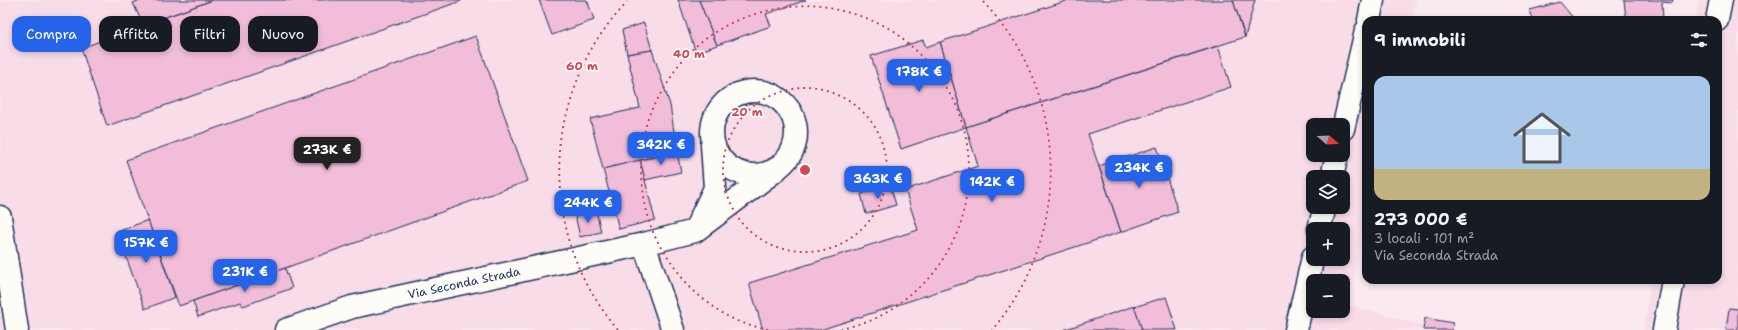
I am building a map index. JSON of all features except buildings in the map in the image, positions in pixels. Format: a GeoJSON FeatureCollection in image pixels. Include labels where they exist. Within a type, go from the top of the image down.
{"type":"FeatureCollection","features":[{"type":"Feature","properties":{"kind":"street"},"geometry":{"type":"LineString","coordinates":[[1369,16],[1373,0]]}},
{"type":"Feature","properties":{"kind":"street"},"geometry":{"type":"LineString","coordinates":[[1718,16],[1721,0]]}},
{"type":"Feature","properties":{"kind":"street"},"geometry":{"type":"LineString","coordinates":[[1346,118],[1362,48]]}},
{"type":"Feature","properties":{"kind":"street","name":"Via Seconda Strada"},"geometry":{"type":"LineString","coordinates":[[286,330],[352,307],[644,244],[695,231],[787,160],[794,148],[797,134],[794,119],[788,106],[777,97],[764,91],[751,90],[738,94],[726,101],[717,111],[713,124],[712,138],[715,188],[695,231]]}},
{"type":"Feature","properties":{"kind":"street","name":"Via Seconda Strada"},"geometry":{"type":"LineString","coordinates":[[712,138],[715,151],[723,162],[734,170],[748,175],[762,175],[776,170]]}},
{"type":"Feature","properties":{"kind":"street"},"geometry":{"type":"LineString","coordinates":[[0,217],[17,330]]}},
{"type":"Feature","properties":{"kind":"street"},"geometry":{"type":"LineString","coordinates":[[644,244],[673,330]]}},
{"type":"Feature","properties":{"kind":"street"},"geometry":{"type":"LineString","coordinates":[[1296,330],[1311,266]]}},
{"type":"Feature","properties":{"kind":"street"},"geometry":{"type":"LineString","coordinates":[[1664,330],[1672,284]]}},
{"type":"Feature","properties":{"kind":"shaded area"},"geometry":{"type":"Polygon","coordinates":[[[0,0],[1416,0],[1412,16],[1362,16],[1362,236],[1350,295],[1350,274],[1306,274],[1306,318],[1350,318],[1350,306],[1440,330],[0,330],[0,0]]]}},
{"type":"Feature","properties":{"kind":"shaded area"},"geometry":{"type":"Polygon","coordinates":[[[1699,0],[1738,0],[1738,330],[1644,330],[1650,284],[1722,284],[1722,16],[1696,16],[1699,0]]]}}]}
